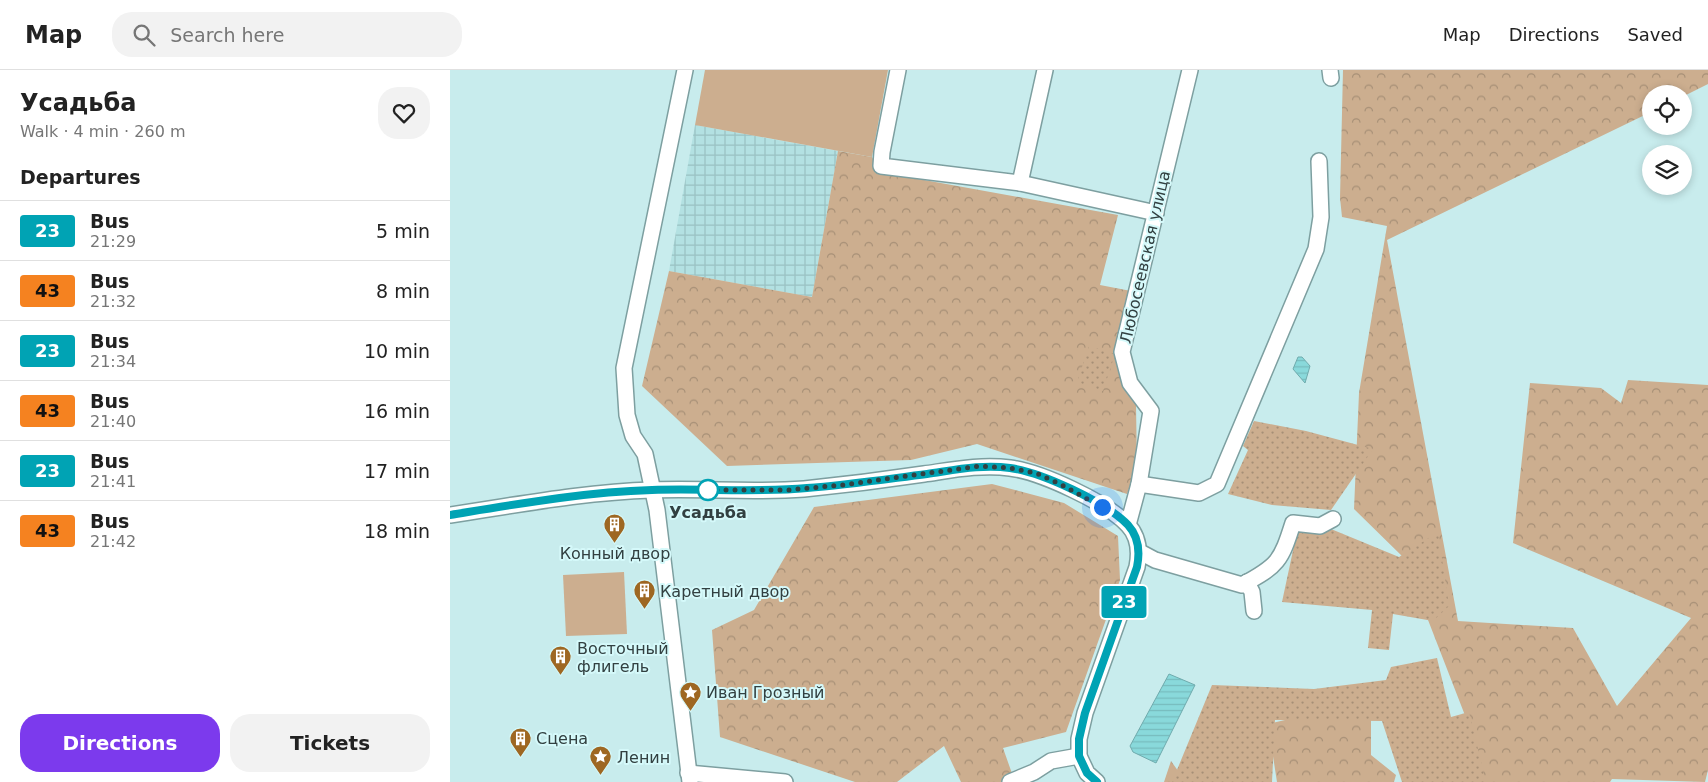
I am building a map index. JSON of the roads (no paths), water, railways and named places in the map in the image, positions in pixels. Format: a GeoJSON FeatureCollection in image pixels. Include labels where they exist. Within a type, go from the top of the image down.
{"type":"FeatureCollection","features":[{"type":"Feature","properties":{"kind":"street"},"geometry":{"type":"LineString","coordinates":[[685,70],[624,368],[628,415],[633,436],[645,454],[658,518],[689,777],[784,782]]}},
{"type":"Feature","properties":{"kind":"street"},"geometry":{"type":"LineString","coordinates":[[898,70],[881,166],[1020,183],[1156,213]]}},
{"type":"Feature","properties":{"kind":"street"},"geometry":{"type":"LineString","coordinates":[[1020,183],[1046,70]]}},
{"type":"Feature","properties":{"kind":"street","name":"Любосеевская улица"},"geometry":{"type":"LineString","coordinates":[[1128,525],[1139,484],[1151,410],[1130,383],[1122,352],[1190,70]]}},
{"type":"Feature","properties":{"kind":"street"},"geometry":{"type":"LineString","coordinates":[[1139,484],[1199,493],[1217,484],[1316,249],[1321,217],[1319,161]]}},
{"type":"Feature","properties":{"kind":"street"},"geometry":{"type":"LineString","coordinates":[[450,515],[584,495],[653,490],[788,490],[842,485],[980,466],[1009,468],[1036,473],[1062,485],[1128,525],[1136,539],[1140,552],[1137,567],[1085,713],[1079,739],[1079,756],[1087,773],[1097,782]]}},
{"type":"Feature","properties":{"kind":"street"},"geometry":{"type":"LineString","coordinates":[[1140,552],[1163,563],[1242,585],[1265,572],[1282,556],[1293,524],[1320,526],[1333,519]]}},
{"type":"Feature","properties":{"kind":"street"},"geometry":{"type":"LineString","coordinates":[[1247,582],[1254,599],[1254,612]]}},
{"type":"Feature","properties":{"kind":"street"},"geometry":{"type":"LineString","coordinates":[[1010,782],[1034,772],[1051,760],[1079,756]]}},
{"type":"Feature","properties":{"kind":"place","name":"Усадьба"},"geometry":{"type":"Point","coordinates":[708,490]}},
{"type":"Feature","properties":{"kind":"place","name":"Конный двор"},"geometry":{"type":"Point","coordinates":[615,543]}},
{"type":"Feature","properties":{"kind":"place","name":"Каретный двор"},"geometry":{"type":"Point","coordinates":[644,610]}},
{"type":"Feature","properties":{"kind":"place","name":"Восточный флигель"},"geometry":{"type":"Point","coordinates":[561,676]}},
{"type":"Feature","properties":{"kind":"place","name":"Иван Грозный"},"geometry":{"type":"Point","coordinates":[690,711]}},
{"type":"Feature","properties":{"kind":"place","name":"Сцена"},"geometry":{"type":"Point","coordinates":[520,757]}},
{"type":"Feature","properties":{"kind":"place","name":"Ленин"},"geometry":{"type":"Point","coordinates":[601,776]}}]}
